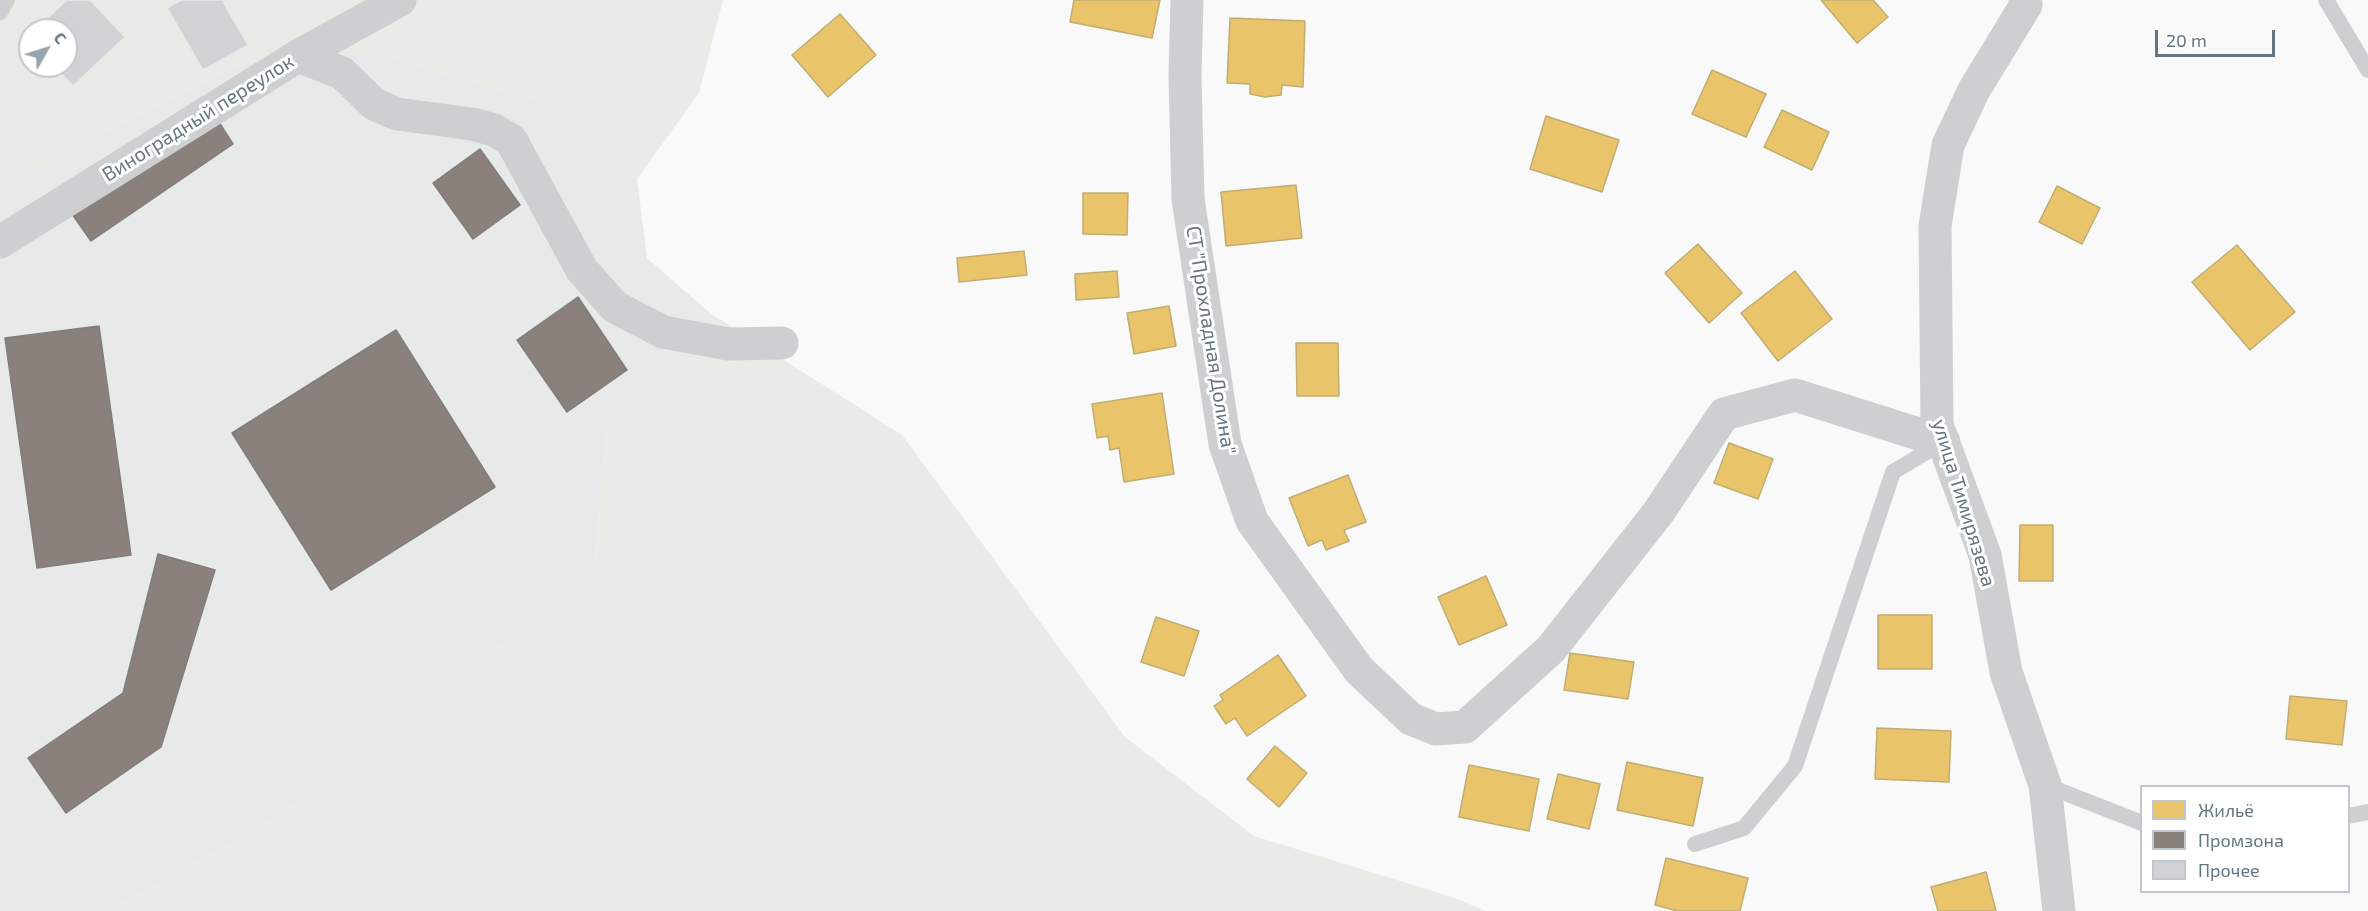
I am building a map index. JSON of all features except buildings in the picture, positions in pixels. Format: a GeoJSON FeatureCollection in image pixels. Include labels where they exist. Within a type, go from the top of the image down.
{"type":"FeatureCollection","features":[{"type":"Feature","properties":{"kind":"street","name":"Виноградный переулок"},"geometry":{"type":"LineString","coordinates":[[0,242],[298,56],[400,0]]}},
{"type":"Feature","properties":{"kind":"street","name":"СТ \"Прохладная Долина\""},"geometry":{"type":"LineString","coordinates":[[1187,0],[1185,76],[1188,198],[1225,444],[1252,521],[1359,670],[1411,719],[1436,729],[1465,727],[1551,649],[1658,513],[1724,414],[1795,395],[1944,442]]}},
{"type":"Feature","properties":{"kind":"street","name":"улица Тимирязева"},"geometry":{"type":"LineString","coordinates":[[2025,0],[2026,5],[1974,90],[1948,145],[1935,226],[1937,425],[1985,555],[2006,672],[2045,785],[2059,911]]}},
{"type":"Feature","properties":{"kind":"street"},"geometry":{"type":"LineString","coordinates":[[298,56],[342,73],[374,104],[397,114],[472,124],[511,140],[582,270],[615,307],[663,332],[728,344],[782,343]]}},
{"type":"Feature","properties":{"kind":"lane"},"geometry":{"type":"LineString","coordinates":[[0,12],[7,0]]}},
{"type":"Feature","properties":{"kind":"lane"},"geometry":{"type":"LineString","coordinates":[[2326,0],[2368,70]]}},
{"type":"Feature","properties":{"kind":"lane"},"geometry":{"type":"LineString","coordinates":[[1695,844],[1744,828],[1795,766],[1893,472],[1944,442]]}},
{"type":"Feature","properties":{"kind":"lane"},"geometry":{"type":"LineString","coordinates":[[2045,785],[2140,822]]}},
{"type":"Feature","properties":{"kind":"lane"},"geometry":{"type":"LineString","coordinates":[[2350,816],[2368,813]]}},
{"type":"Feature","properties":{"kind":"shaded area"},"geometry":{"type":"Polygon","coordinates":[[[0,0],[723,0],[699,93],[637,179],[539,101],[371,52],[241,63],[0,187],[0,0]]]}},
{"type":"Feature","properties":{"kind":"shaded area"},"geometry":{"type":"Polygon","coordinates":[[[371,52],[539,101],[637,179],[647,258],[710,313],[607,434],[595,563],[522,629],[271,821],[109,911],[0,911],[0,187],[241,63],[371,52]]]}},
{"type":"Feature","properties":{"kind":"shaded area"},"geometry":{"type":"Polygon","coordinates":[[[710,313],[902,435],[1125,737],[1254,836],[1452,897],[1486,911],[109,911],[271,821],[522,629],[595,563],[607,434],[710,313]]]}}]}
